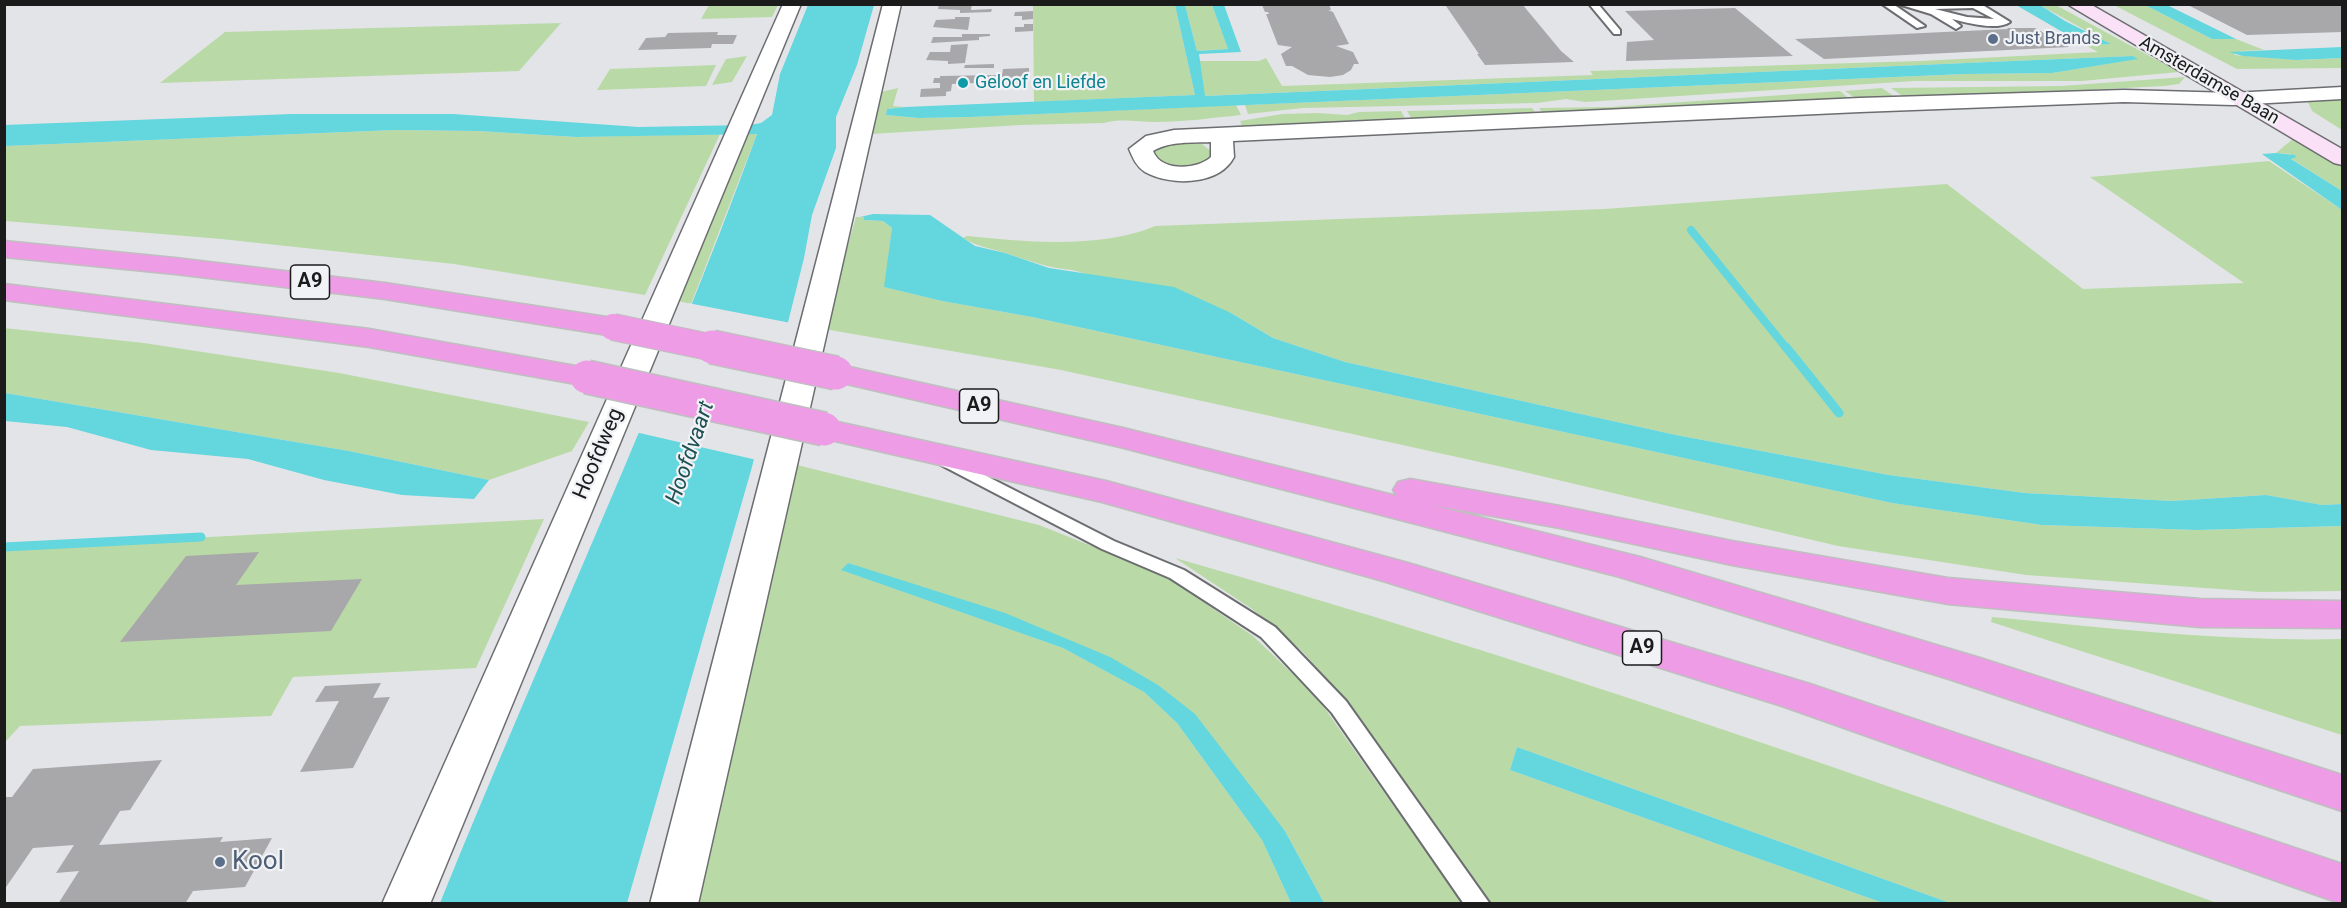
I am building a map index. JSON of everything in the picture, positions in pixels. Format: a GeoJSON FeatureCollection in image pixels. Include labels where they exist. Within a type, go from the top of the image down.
{"type":"FeatureCollection","features":[{"type":"Feature","properties":{"kind":"highway","name":"A9"},"geometry":{"type":"LineString","coordinates":[[4,249],[386,291],[613,327],[836,373],[1123,438],[1627,566],[1977,672],[2343,793]]}},
{"type":"Feature","properties":{"kind":"highway","name":"A9"},"geometry":{"type":"LineString","coordinates":[[4,292],[369,338],[587,377],[1106,492],[1406,575],[1796,695],[2343,884]]}},
{"type":"Feature","properties":{"kind":"highway","name":"A9"},"geometry":{"type":"LineString","coordinates":[[4,311],[170,312]]}},
{"type":"Feature","properties":{"kind":"highway","name":"A9"},"geometry":{"type":"LineString","coordinates":[[1123,438],[1560,517],[1732,553],[1948,591],[2200,613],[2343,614]]}},
{"type":"Feature","properties":{"kind":"main road","name":"Amsterdamse Baan"},"geometry":{"type":"LineString","coordinates":[[2076,4],[2218,86],[2246,92]]}},
{"type":"Feature","properties":{"kind":"main road","name":"Amsterdamse Baan"},"geometry":{"type":"LineString","coordinates":[[2102,4],[2246,92],[2343,158]]}},
{"type":"Feature","properties":{"kind":"main road","name":"Amsterdamse Baan"},"geometry":{"type":"LineString","coordinates":[[2274,98],[2343,136]]}},
{"type":"Feature","properties":{"kind":"street","name":"Hoofdweg"},"geometry":{"type":"LineString","coordinates":[[406,903],[792,4]]}},
{"type":"Feature","properties":{"kind":"street"},"geometry":{"type":"LineString","coordinates":[[674,903],[892,4]]}},
{"type":"Feature","properties":{"kind":"street"},"geometry":{"type":"LineString","coordinates":[[1221,136],[1412,125],[2124,96],[2160,99],[2343,84]]}},
{"type":"Feature","properties":{"kind":"street"},"geometry":{"type":"LineString","coordinates":[[2124,96],[2141,90],[2218,86]]}},
{"type":"Feature","properties":{"kind":"street"},"geometry":{"type":"LineString","coordinates":[[2246,92],[2274,98],[2343,93]]}},
{"type":"Feature","properties":{"kind":"lane"},"geometry":{"type":"LineString","coordinates":[[1593,4],[1617,32]]}},
{"type":"Feature","properties":{"kind":"lane"},"geometry":{"type":"LineString","coordinates":[[1886,4],[1920,26]]}},
{"type":"Feature","properties":{"kind":"lane"},"geometry":{"type":"LineString","coordinates":[[1902,4],[1932,11],[1992,23],[2005,22],[1975,4],[1925,6],[1932,11],[1956,26]]}},
{"type":"Feature","properties":{"kind":"lane"},"geometry":{"type":"LineString","coordinates":[[930,452],[1108,545],[1177,574],[1268,632],[1339,707],[1478,903]]}},
{"type":"Feature","properties":{"kind":"green space"},"geometry":{"type":"Polygon","coordinates":[[[2054,4],[2179,72],[2082,81],[1915,81],[1585,102],[1566,99],[1537,103],[1303,108],[1248,114],[1245,105],[1964,74],[2052,73],[2136,59],[2133,56],[1204,96],[1199,61],[1259,61],[1266,58],[1282,86],[1593,75],[1590,71],[1920,61],[2098,52],[2085,45],[2110,44],[2040,5],[2054,4]]]}},
{"type":"Feature","properties":{"kind":"green space"},"geometry":{"type":"Polygon","coordinates":[[[709,5],[778,5],[772,17],[701,19],[709,5]]]}},
{"type":"Feature","properties":{"kind":"green space"},"geometry":{"type":"Polygon","coordinates":[[[1033,5],[1175,5],[1195,95],[1034,102],[1033,5]]]}},
{"type":"Feature","properties":{"kind":"green space"},"geometry":{"type":"Polygon","coordinates":[[[1185,5],[1212,5],[1228,49],[1197,51],[1185,5]]]}},
{"type":"Feature","properties":{"kind":"green space"},"geometry":{"type":"Polygon","coordinates":[[[2114,5],[2145,5],[2212,39],[2236,39],[2264,50],[2241,51],[2234,55],[2297,60],[2342,58],[2342,68],[2237,69],[2114,5]]]}},
{"type":"Feature","properties":{"kind":"green space"},"geometry":{"type":"Polygon","coordinates":[[[561,23],[519,71],[160,83],[225,32],[561,23]]]}},
{"type":"Feature","properties":{"kind":"green space"},"geometry":{"type":"Polygon","coordinates":[[[747,56],[732,82],[712,85],[726,59],[747,56]]]}},
{"type":"Feature","properties":{"kind":"green space"},"geometry":{"type":"Polygon","coordinates":[[[716,65],[706,86],[597,90],[610,69],[716,65]]]}},
{"type":"Feature","properties":{"kind":"green space"},"geometry":{"type":"Polygon","coordinates":[[[2185,77],[2179,84],[2164,86],[1907,99],[1891,88],[2061,86],[2185,77]]]}},
{"type":"Feature","properties":{"kind":"green space"},"geometry":{"type":"Polygon","coordinates":[[[898,88],[893,106],[905,107],[887,109],[886,115],[919,118],[970,117],[1236,105],[1241,115],[1177,121],[1021,125],[871,134],[881,92],[898,88]]]}},
{"type":"Feature","properties":{"kind":"green space"},"geometry":{"type":"Polygon","coordinates":[[[1882,88],[1898,99],[1859,101],[1845,91],[1882,88]]]}},
{"type":"Feature","properties":{"kind":"green space"},"geometry":{"type":"Polygon","coordinates":[[[1840,91],[1853,102],[1545,116],[1539,108],[1611,107],[1840,91]]]}},
{"type":"Feature","properties":{"kind":"green space"},"geometry":{"type":"Polygon","coordinates":[[[2342,95],[2342,130],[2312,111],[2307,100],[2342,95]]]}},
{"type":"Feature","properties":{"kind":"green space"},"geometry":{"type":"Polygon","coordinates":[[[1532,108],[1538,116],[1413,121],[1407,111],[1532,108]]]}},
{"type":"Feature","properties":{"kind":"green space"},"geometry":{"type":"Polygon","coordinates":[[[1401,111],[1407,122],[1243,129],[1240,121],[1282,114],[1347,115],[1359,112],[1401,111]]]}},
{"type":"Feature","properties":{"kind":"green space"},"geometry":{"type":"Polygon","coordinates":[[[395,130],[478,131],[576,137],[720,134],[645,295],[454,264],[221,239],[5,221],[4,146],[395,130]]]}},
{"type":"Feature","properties":{"kind":"green space"},"geometry":{"type":"Polygon","coordinates":[[[746,134],[757,134],[691,304],[674,300],[746,134]]]}},
{"type":"Feature","properties":{"kind":"green space"},"geometry":{"type":"Polygon","coordinates":[[[2294,138],[2342,166],[2342,191],[2290,158],[2291,154],[2276,153],[2294,138]]]}},
{"type":"Feature","properties":{"kind":"green space"},"geometry":{"type":"Polygon","coordinates":[[[1193,142],[1202,144],[1212,152],[1213,157],[1207,162],[1192,167],[1176,166],[1155,158],[1154,152],[1164,144],[1193,142]]]}},
{"type":"Feature","properties":{"kind":"green space"},"geometry":{"type":"Polygon","coordinates":[[[2269,161],[2342,210],[2342,504],[2322,505],[2266,495],[2172,501],[2025,493],[1889,475],[1676,435],[1345,362],[1273,338],[1231,313],[1072,270],[1040,264],[963,238],[967,236],[1038,242],[1088,241],[1112,238],[1155,226],[1604,209],[1947,184],[2083,289],[2244,283],[2090,177],[2269,161]]]}},
{"type":"Feature","properties":{"kind":"green space"},"geometry":{"type":"Polygon","coordinates":[[[856,217],[883,221],[892,228],[885,287],[1892,503],[2042,525],[2197,530],[2342,526],[2342,591],[2260,592],[2026,575],[1838,546],[1507,468],[1061,370],[824,329],[856,217]]]}},
{"type":"Feature","properties":{"kind":"green space"},"geometry":{"type":"Polygon","coordinates":[[[4,328],[144,343],[339,373],[589,422],[572,451],[489,480],[349,451],[5,393],[4,328]]]}},
{"type":"Feature","properties":{"kind":"green space"},"geometry":{"type":"Polygon","coordinates":[[[797,465],[1039,525],[1162,574],[1253,636],[1316,696],[1462,903],[1324,903],[1285,831],[1158,685],[848,563],[842,570],[1063,648],[1144,692],[1177,723],[1262,840],[1291,903],[695,904],[797,465]]]}},
{"type":"Feature","properties":{"kind":"green space"},"geometry":{"type":"Polygon","coordinates":[[[544,519],[476,668],[293,677],[271,716],[20,726],[5,742],[5,548],[544,519]]]}},
{"type":"Feature","properties":{"kind":"green space"},"geometry":{"type":"Polygon","coordinates":[[[1175,558],[1307,596],[1569,678],[1959,811],[2217,903],[1950,903],[1517,747],[1510,770],[1883,903],[1490,903],[1359,717],[1303,652],[1252,609],[1175,558]]]}},
{"type":"Feature","properties":{"kind":"green space"},"geometry":{"type":"Polygon","coordinates":[[[1992,617],[2211,636],[2342,639],[2342,735],[1991,622],[1992,617]]]}},
{"type":"Feature","properties":{"kind":"water","name":"Hoofdvaart"},"geometry":{"type":"Polygon","coordinates":[[[808,5],[874,5],[857,65],[836,117],[836,148],[812,215],[804,258],[752,467],[627,903],[440,903],[682,328],[757,134],[576,137],[478,131],[395,130],[5,146],[4,125],[292,114],[453,114],[639,127],[749,125],[761,123],[772,115],[780,74],[808,5]]]}},
{"type":"Feature","properties":{"kind":"water"},"geometry":{"type":"Polygon","coordinates":[[[1175,5],[1185,5],[1197,51],[1228,49],[1212,5],[1224,5],[1241,52],[1199,54],[1205,96],[2133,56],[2138,59],[2052,73],[1964,74],[970,117],[919,118],[886,115],[887,109],[905,107],[1195,95],[1175,5]]]}},
{"type":"Feature","properties":{"kind":"water"},"geometry":{"type":"Polygon","coordinates":[[[2016,5],[2040,5],[2065,21],[2111,44],[2085,45],[2016,5]]]}},
{"type":"Feature","properties":{"kind":"water"},"geometry":{"type":"Polygon","coordinates":[[[2145,5],[2167,5],[2236,39],[2212,39],[2145,5]]]}},
{"type":"Feature","properties":{"kind":"water"},"geometry":{"type":"Polygon","coordinates":[[[2342,47],[2342,58],[2296,60],[2243,56],[2229,52],[2342,47]]]}},
{"type":"Feature","properties":{"kind":"water"},"geometry":{"type":"Polygon","coordinates":[[[2262,154],[2295,155],[2296,157],[2291,159],[2342,191],[2342,210],[2262,154]]]}},
{"type":"Feature","properties":{"kind":"water"},"geometry":{"type":"Polygon","coordinates":[[[873,214],[930,215],[975,246],[1005,253],[1049,268],[1174,287],[1231,313],[1273,338],[1345,362],[1676,435],[1889,475],[2025,493],[2172,501],[2266,495],[2322,505],[2342,504],[2342,526],[2197,530],[2042,525],[1892,503],[884,287],[892,228],[883,221],[864,220],[864,217],[860,217],[873,214]]]}},
{"type":"Feature","properties":{"kind":"water"},"geometry":{"type":"Polygon","coordinates":[[[5,393],[349,451],[489,480],[474,499],[402,495],[324,480],[248,459],[151,450],[67,427],[5,421],[5,393]]]}},
{"type":"Feature","properties":{"kind":"water"},"geometry":{"type":"Polygon","coordinates":[[[848,563],[1005,613],[1110,657],[1158,685],[1195,714],[1285,831],[1324,903],[1291,903],[1262,840],[1177,723],[1144,692],[1063,648],[841,570],[848,563]]]}},
{"type":"Feature","properties":{"kind":"water"},"geometry":{"type":"Polygon","coordinates":[[[1517,747],[1950,903],[1883,903],[1510,770],[1517,747]]]}},
{"type":"Feature","properties":{"kind":"pier"},"geometry":{"type":"Polygon","coordinates":[[[688,303],[791,323],[757,460],[635,432],[688,303]]]}},
{"type":"Feature","properties":{"kind":"building"},"geometry":{"type":"Polygon","coordinates":[[[939,4],[972,4],[971,10],[992,9],[991,12],[960,13],[960,10],[938,9],[939,4]]]}},
{"type":"Feature","properties":{"kind":"building"},"geometry":{"type":"Polygon","coordinates":[[[1329,4],[1331,10],[1328,10],[1333,12],[1349,44],[1336,46],[1353,52],[1359,64],[1354,64],[1351,70],[1343,75],[1330,77],[1308,75],[1292,66],[1286,66],[1281,54],[1292,47],[1278,45],[1266,14],[1269,14],[1265,12],[1262,5],[1329,4]]]}},
{"type":"Feature","properties":{"kind":"building"},"geometry":{"type":"Polygon","coordinates":[[[1522,4],[1561,51],[1574,62],[1485,65],[1446,6],[1522,4]]]}},
{"type":"Feature","properties":{"kind":"building"},"geometry":{"type":"Polygon","coordinates":[[[2186,4],[2342,4],[2342,32],[2247,35],[2186,4]]]}},
{"type":"Feature","properties":{"kind":"building"},"geometry":{"type":"Polygon","coordinates":[[[1735,8],[1793,56],[1626,61],[1627,42],[1654,40],[1625,11],[1735,8]]]}},
{"type":"Feature","properties":{"kind":"building"},"geometry":{"type":"Polygon","coordinates":[[[1033,11],[1033,19],[1022,20],[1022,16],[1014,16],[1015,12],[1033,11]]]}},
{"type":"Feature","properties":{"kind":"building"},"geometry":{"type":"Polygon","coordinates":[[[955,17],[970,17],[968,30],[933,27],[936,20],[955,19],[955,17]]]}},
{"type":"Feature","properties":{"kind":"building"},"geometry":{"type":"Polygon","coordinates":[[[1024,24],[1033,24],[1033,31],[1015,32],[1015,27],[1024,27],[1024,24]]]}},
{"type":"Feature","properties":{"kind":"building"},"geometry":{"type":"Polygon","coordinates":[[[2035,28],[2069,47],[1824,59],[1795,39],[2008,29],[2035,28]]]}},
{"type":"Feature","properties":{"kind":"building"},"geometry":{"type":"Polygon","coordinates":[[[718,32],[717,35],[737,35],[733,44],[712,44],[711,48],[638,50],[646,38],[665,37],[668,33],[718,32]]]}},
{"type":"Feature","properties":{"kind":"building"},"geometry":{"type":"Polygon","coordinates":[[[962,34],[990,34],[990,36],[979,37],[979,40],[931,43],[933,37],[962,37],[962,34]]]}},
{"type":"Feature","properties":{"kind":"building"},"geometry":{"type":"Polygon","coordinates":[[[968,44],[965,63],[948,64],[948,61],[926,60],[930,52],[950,52],[951,45],[968,44]]]}},
{"type":"Feature","properties":{"kind":"building"},"geometry":{"type":"Polygon","coordinates":[[[994,64],[994,68],[964,68],[965,65],[994,64]]]}},
{"type":"Feature","properties":{"kind":"building","name":"Geloof en Liefde"},"geometry":{"type":"Polygon","coordinates":[[[1029,68],[1029,81],[952,84],[951,91],[946,92],[946,96],[920,97],[921,89],[940,88],[940,83],[933,83],[934,78],[940,78],[940,76],[1002,75],[1003,69],[1029,68]]]}},
{"type":"Feature","properties":{"kind":"building"},"geometry":{"type":"Polygon","coordinates":[[[259,552],[236,585],[362,579],[331,631],[120,642],[186,556],[259,552]]]}},
{"type":"Feature","properties":{"kind":"building"},"geometry":{"type":"Polygon","coordinates":[[[381,683],[373,698],[390,697],[353,768],[300,772],[339,701],[315,702],[325,686],[381,683]]]}},
{"type":"Feature","properties":{"kind":"building"},"geometry":{"type":"Polygon","coordinates":[[[162,760],[130,810],[120,811],[99,845],[223,837],[220,842],[272,838],[245,887],[193,891],[185,904],[58,904],[79,871],[56,873],[74,845],[33,848],[4,890],[4,797],[12,797],[33,769],[162,760]]]}},
{"type":"Feature","properties":{"kind":"waterway"},"geometry":{"type":"LineString","coordinates":[[1691,230],[1787,349]]}},
{"type":"Feature","properties":{"kind":"waterway"},"geometry":{"type":"LineString","coordinates":[[1786,347],[1839,413]]}},
{"type":"Feature","properties":{"kind":"waterway"},"geometry":{"type":"LineString","coordinates":[[4,547],[201,537]]}},
{"type":"Feature","properties":{"kind":"place","name":"Just Brands"},"geometry":{"type":"Point","coordinates":[1993,39]}},
{"type":"Feature","properties":{"kind":"place","name":"Geloof en Liefde"},"geometry":{"type":"Point","coordinates":[963,83]}},
{"type":"Feature","properties":{"kind":"place","name":"Kool"},"geometry":{"type":"Point","coordinates":[220,862]}}]}
